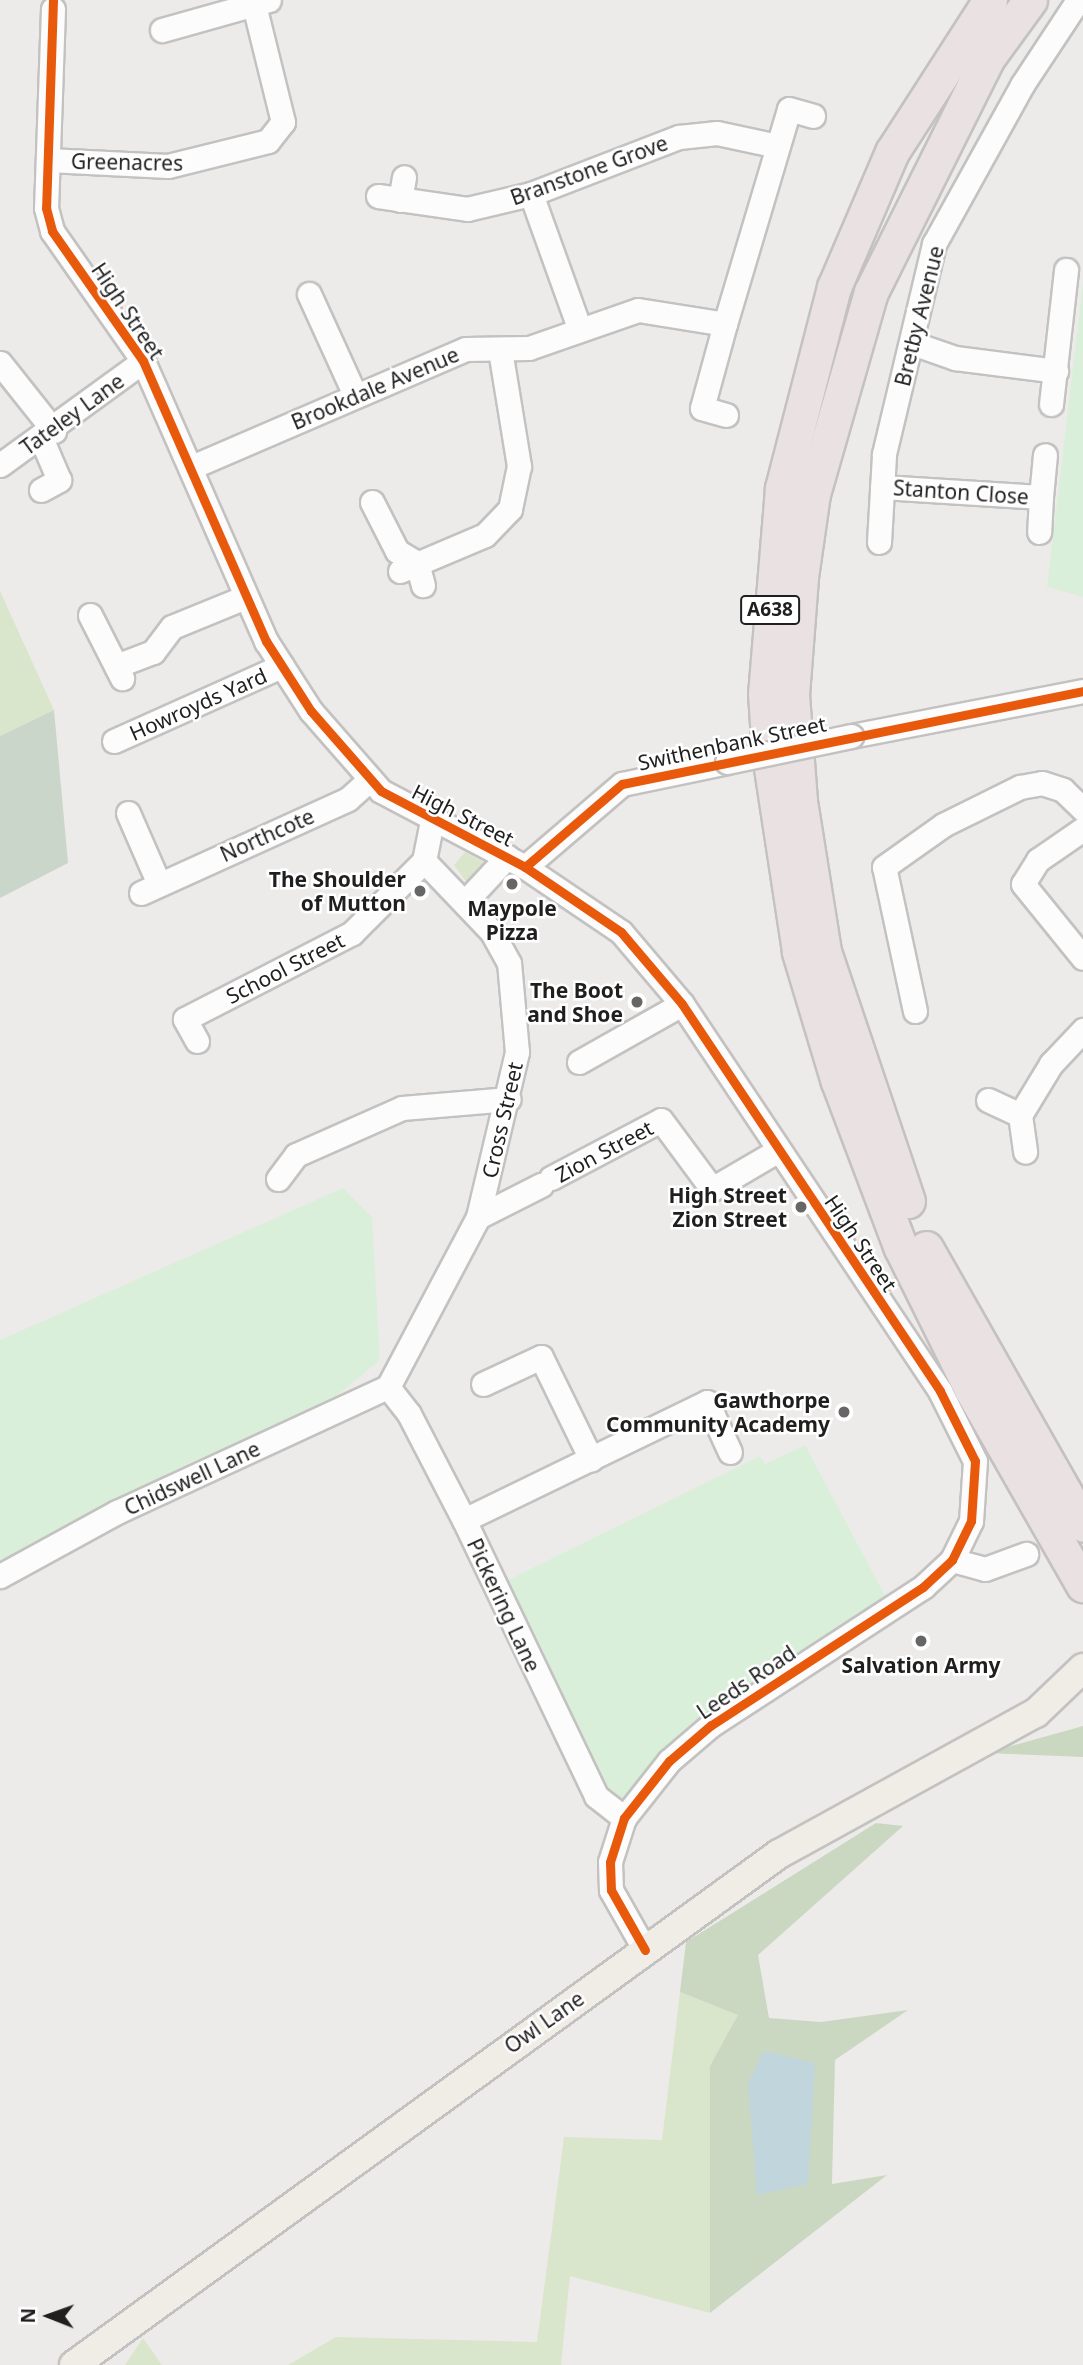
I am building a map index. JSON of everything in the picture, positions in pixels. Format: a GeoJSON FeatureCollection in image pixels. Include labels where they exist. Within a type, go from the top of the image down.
{"type":"FeatureCollection","features":[{"type":"Feature","properties":{"kind":"highway","name":"A638"},"geometry":{"type":"LineString","coordinates":[[990,0],[892,152],[834,287],[782,488],[768,640],[769,755],[799,952],[856,1131],[901,1248],[971,1389],[1083,1585]]}},
{"type":"Feature","properties":{"kind":"highway","name":"A638"},"geometry":{"type":"LineString","coordinates":[[1030,0],[981,71],[871,292],[813,494],[792,695],[800,802],[824,951],[862,1078],[926,1250],[1083,1524]]}},
{"type":"Feature","properties":{"kind":"main road","name":"Owl Lane"},"geometry":{"type":"LineString","coordinates":[[74,2365],[779,1854],[1036,1713],[1083,1668]]}},
{"type":"Feature","properties":{"kind":"main road","name":"Owl Lane"},"geometry":{"type":"LineString","coordinates":[[1036,1713],[1083,1705]]}},
{"type":"Feature","properties":{"kind":"street","name":"Bretby Avenue"},"geometry":{"type":"LineString","coordinates":[[879,542],[882,487],[934,244],[1022,85],[1078,0]]}},
{"type":"Feature","properties":{"kind":"street","name":"Greenacres"},"geometry":{"type":"LineString","coordinates":[[48,160],[168,166],[268,141],[284,122],[261,3],[162,30]]}},
{"type":"Feature","properties":{"kind":"street","name":"High Street"},"geometry":{"type":"LineString","coordinates":[[53,9],[46,208],[52,231],[143,361],[194,466],[245,597],[282,666],[370,779],[432,821],[516,862],[597,910],[682,1004],[964,1432],[976,1492],[971,1521],[952,1560]]}},
{"type":"Feature","properties":{"kind":"street"},"geometry":{"type":"LineString","coordinates":[[726,415],[702,408],[725,324],[789,109],[813,116]]}},
{"type":"Feature","properties":{"kind":"street","name":"Branstone Grove"},"geometry":{"type":"LineString","coordinates":[[404,177],[389,198],[467,209],[531,194],[679,137],[717,134],[778,146]]}},
{"type":"Feature","properties":{"kind":"street"},"geometry":{"type":"LineString","coordinates":[[531,194],[579,327]]}},
{"type":"Feature","properties":{"kind":"street"},"geometry":{"type":"LineString","coordinates":[[1051,404],[1066,270]]}},
{"type":"Feature","properties":{"kind":"street"},"geometry":{"type":"LineString","coordinates":[[309,294],[355,395]]}},
{"type":"Feature","properties":{"kind":"street","name":"Brookdale Avenue"},"geometry":{"type":"LineString","coordinates":[[194,466],[446,355],[529,348],[579,327],[651,310],[725,324]]}},
{"type":"Feature","properties":{"kind":"street"},"geometry":{"type":"LineString","coordinates":[[912,343],[955,358],[1056,370]]}},
{"type":"Feature","properties":{"kind":"street"},"geometry":{"type":"LineString","coordinates":[[372,502],[397,551],[413,573],[485,535],[514,498],[519,466],[500,350]]}},
{"type":"Feature","properties":{"kind":"street","name":"Tateley Lane"},"geometry":{"type":"LineString","coordinates":[[0,466],[48,436],[143,361]]}},
{"type":"Feature","properties":{"kind":"street"},"geometry":{"type":"LineString","coordinates":[[0,363],[48,436],[59,480],[41,491]]}},
{"type":"Feature","properties":{"kind":"street","name":"Stanton Close"},"geometry":{"type":"LineString","coordinates":[[1039,531],[1045,455]]}},
{"type":"Feature","properties":{"kind":"street","name":"Stanton Close"},"geometry":{"type":"LineString","coordinates":[[882,487],[1041,497]]}},
{"type":"Feature","properties":{"kind":"street"},"geometry":{"type":"LineString","coordinates":[[90,615],[119,672],[153,652],[172,627],[245,597]]}},
{"type":"Feature","properties":{"kind":"street","name":"Howroyds Yard"},"geometry":{"type":"LineString","coordinates":[[114,741],[282,666]]}},
{"type":"Feature","properties":{"kind":"street","name":"Swithenbank Street"},"geometry":{"type":"LineString","coordinates":[[465,902],[622,784],[1083,691]]}},
{"type":"Feature","properties":{"kind":"street","name":"Northcote"},"geometry":{"type":"LineString","coordinates":[[128,813],[150,888],[348,799],[370,779]]}},
{"type":"Feature","properties":{"kind":"street"},"geometry":{"type":"LineString","coordinates":[[915,1011],[884,867],[943,825],[1020,787],[1042,783],[1063,790],[1083,809]]}},
{"type":"Feature","properties":{"kind":"street"},"geometry":{"type":"LineString","coordinates":[[424,861],[432,821]]}},
{"type":"Feature","properties":{"kind":"street"},"geometry":{"type":"LineString","coordinates":[[1083,830],[1038,860],[1023,884],[1083,958]]}},
{"type":"Feature","properties":{"kind":"street","name":"Cross Street"},"geometry":{"type":"LineString","coordinates":[[388,1387],[478,1217],[509,1099],[517,1052],[513,977],[503,948],[465,902],[424,861]]}},
{"type":"Feature","properties":{"kind":"street","name":"School Street"},"geometry":{"type":"LineString","coordinates":[[197,1041],[185,1020],[352,933],[424,861]]}},
{"type":"Feature","properties":{"kind":"street"},"geometry":{"type":"LineString","coordinates":[[579,1062],[682,1004]]}},
{"type":"Feature","properties":{"kind":"street"},"geometry":{"type":"LineString","coordinates":[[1025,1152],[1020,1115],[1051,1064],[1083,1030]]}},
{"type":"Feature","properties":{"kind":"street"},"geometry":{"type":"LineString","coordinates":[[278,1179],[296,1156],[402,1108],[509,1099]]}},
{"type":"Feature","properties":{"kind":"street"},"geometry":{"type":"LineString","coordinates":[[988,1100],[1020,1115]]}},
{"type":"Feature","properties":{"kind":"street","name":"Zion Street"},"geometry":{"type":"LineString","coordinates":[[478,1217],[661,1120],[712,1189],[777,1151]]}},
{"type":"Feature","properties":{"kind":"street"},"geometry":{"type":"LineString","coordinates":[[483,1384],[541,1357],[591,1459]]}},
{"type":"Feature","properties":{"kind":"street","name":"Pickering Lane"},"geometry":{"type":"LineString","coordinates":[[388,1387],[409,1414],[464,1520],[596,1796],[624,1818]]}},
{"type":"Feature","properties":{"kind":"street","name":"Chidswell Lane"},"geometry":{"type":"LineString","coordinates":[[0,1576],[117,1512],[388,1387]]}},
{"type":"Feature","properties":{"kind":"street"},"geometry":{"type":"LineString","coordinates":[[464,1520],[707,1402],[730,1452]]}},
{"type":"Feature","properties":{"kind":"street"},"geometry":{"type":"LineString","coordinates":[[952,1560],[985,1569],[1026,1554]]}},
{"type":"Feature","properties":{"kind":"street","name":"Leeds Road"},"geometry":{"type":"LineString","coordinates":[[645,1950],[611,1890],[610,1862],[624,1818],[669,1761],[711,1725],[923,1587],[952,1560]]}},
{"type":"Feature","properties":{"kind":"green space"},"geometry":{"type":"Polygon","coordinates":[[[1083,282],[1083,597],[1047,587],[1083,282]]]}},
{"type":"Feature","properties":{"kind":"green space"},"geometry":{"type":"Polygon","coordinates":[[[0,591],[54,710],[0,736],[0,591]]]}},
{"type":"Feature","properties":{"kind":"green space"},"geometry":{"type":"Polygon","coordinates":[[[54,710],[68,863],[0,898],[0,736],[54,710]]]}},
{"type":"Feature","properties":{"kind":"green space"},"geometry":{"type":"Polygon","coordinates":[[[465,852],[491,866],[469,886],[454,865],[465,852]]]}},
{"type":"Feature","properties":{"kind":"green space"},"geometry":{"type":"Polygon","coordinates":[[[343,1188],[372,1217],[380,1360],[322,1408],[189,1463],[0,1561],[0,1340],[343,1188]]]}},
{"type":"Feature","properties":{"kind":"green space"},"geometry":{"type":"Polygon","coordinates":[[[805,1445],[891,1607],[711,1725],[624,1818],[596,1796],[496,1586],[760,1456],[765,1464],[805,1445]]]}},
{"type":"Feature","properties":{"kind":"green space"},"geometry":{"type":"Polygon","coordinates":[[[1083,1726],[1083,1757],[986,1753],[1083,1726]]]}},
{"type":"Feature","properties":{"kind":"green space"},"geometry":{"type":"Polygon","coordinates":[[[876,1823],[903,1826],[758,1955],[769,2018],[821,2022],[908,2010],[835,2060],[832,2184],[887,2175],[710,2313],[710,2066],[738,2015],[680,1992],[686,1942],[876,1823]]]}},
{"type":"Feature","properties":{"kind":"green space"},"geometry":{"type":"Polygon","coordinates":[[[680,1992],[739,2015],[710,2066],[710,2313],[570,2276],[561,2365],[288,2365],[336,2337],[537,2342],[564,2137],[662,2140],[680,1992]]]}},
{"type":"Feature","properties":{"kind":"green space"},"geometry":{"type":"Polygon","coordinates":[[[143,2338],[162,2365],[125,2365],[143,2338]]]}},
{"type":"Feature","properties":{"kind":"water"},"geometry":{"type":"Polygon","coordinates":[[[764,2051],[815,2063],[808,2184],[757,2195],[748,2083],[764,2051]]]}},
{"type":"Feature","properties":{"kind":"cycle path"},"geometry":{"type":"LineString","coordinates":[[53,0],[46,208],[52,231],[143,361],[266,641],[311,711],[381,791],[525,867],[621,932],[682,1004],[940,1391],[975,1461],[971,1521],[952,1560],[923,1587],[711,1725],[669,1761],[624,1818],[610,1862],[611,1890],[645,1950]]}},
{"type":"Feature","properties":{"kind":"cycle path"},"geometry":{"type":"LineString","coordinates":[[525,867],[622,784],[1083,691]]}},
{"type":"Feature","properties":{"kind":"place","name":"Maypole Pizza"},"geometry":{"type":"Point","coordinates":[512,884]}},
{"type":"Feature","properties":{"kind":"place","name":"The Shoulder of Mutton"},"geometry":{"type":"Point","coordinates":[420,891]}},
{"type":"Feature","properties":{"kind":"place","name":"The Boot and Shoe"},"geometry":{"type":"Point","coordinates":[637,1002]}},
{"type":"Feature","properties":{"kind":"place","name":"High Street Zion Street"},"geometry":{"type":"Point","coordinates":[801,1207]}},
{"type":"Feature","properties":{"kind":"place","name":"Gawthorpe Community Academy"},"geometry":{"type":"Point","coordinates":[844,1412]}},
{"type":"Feature","properties":{"kind":"place","name":"Salvation Army"},"geometry":{"type":"Point","coordinates":[921,1641]}}]}
